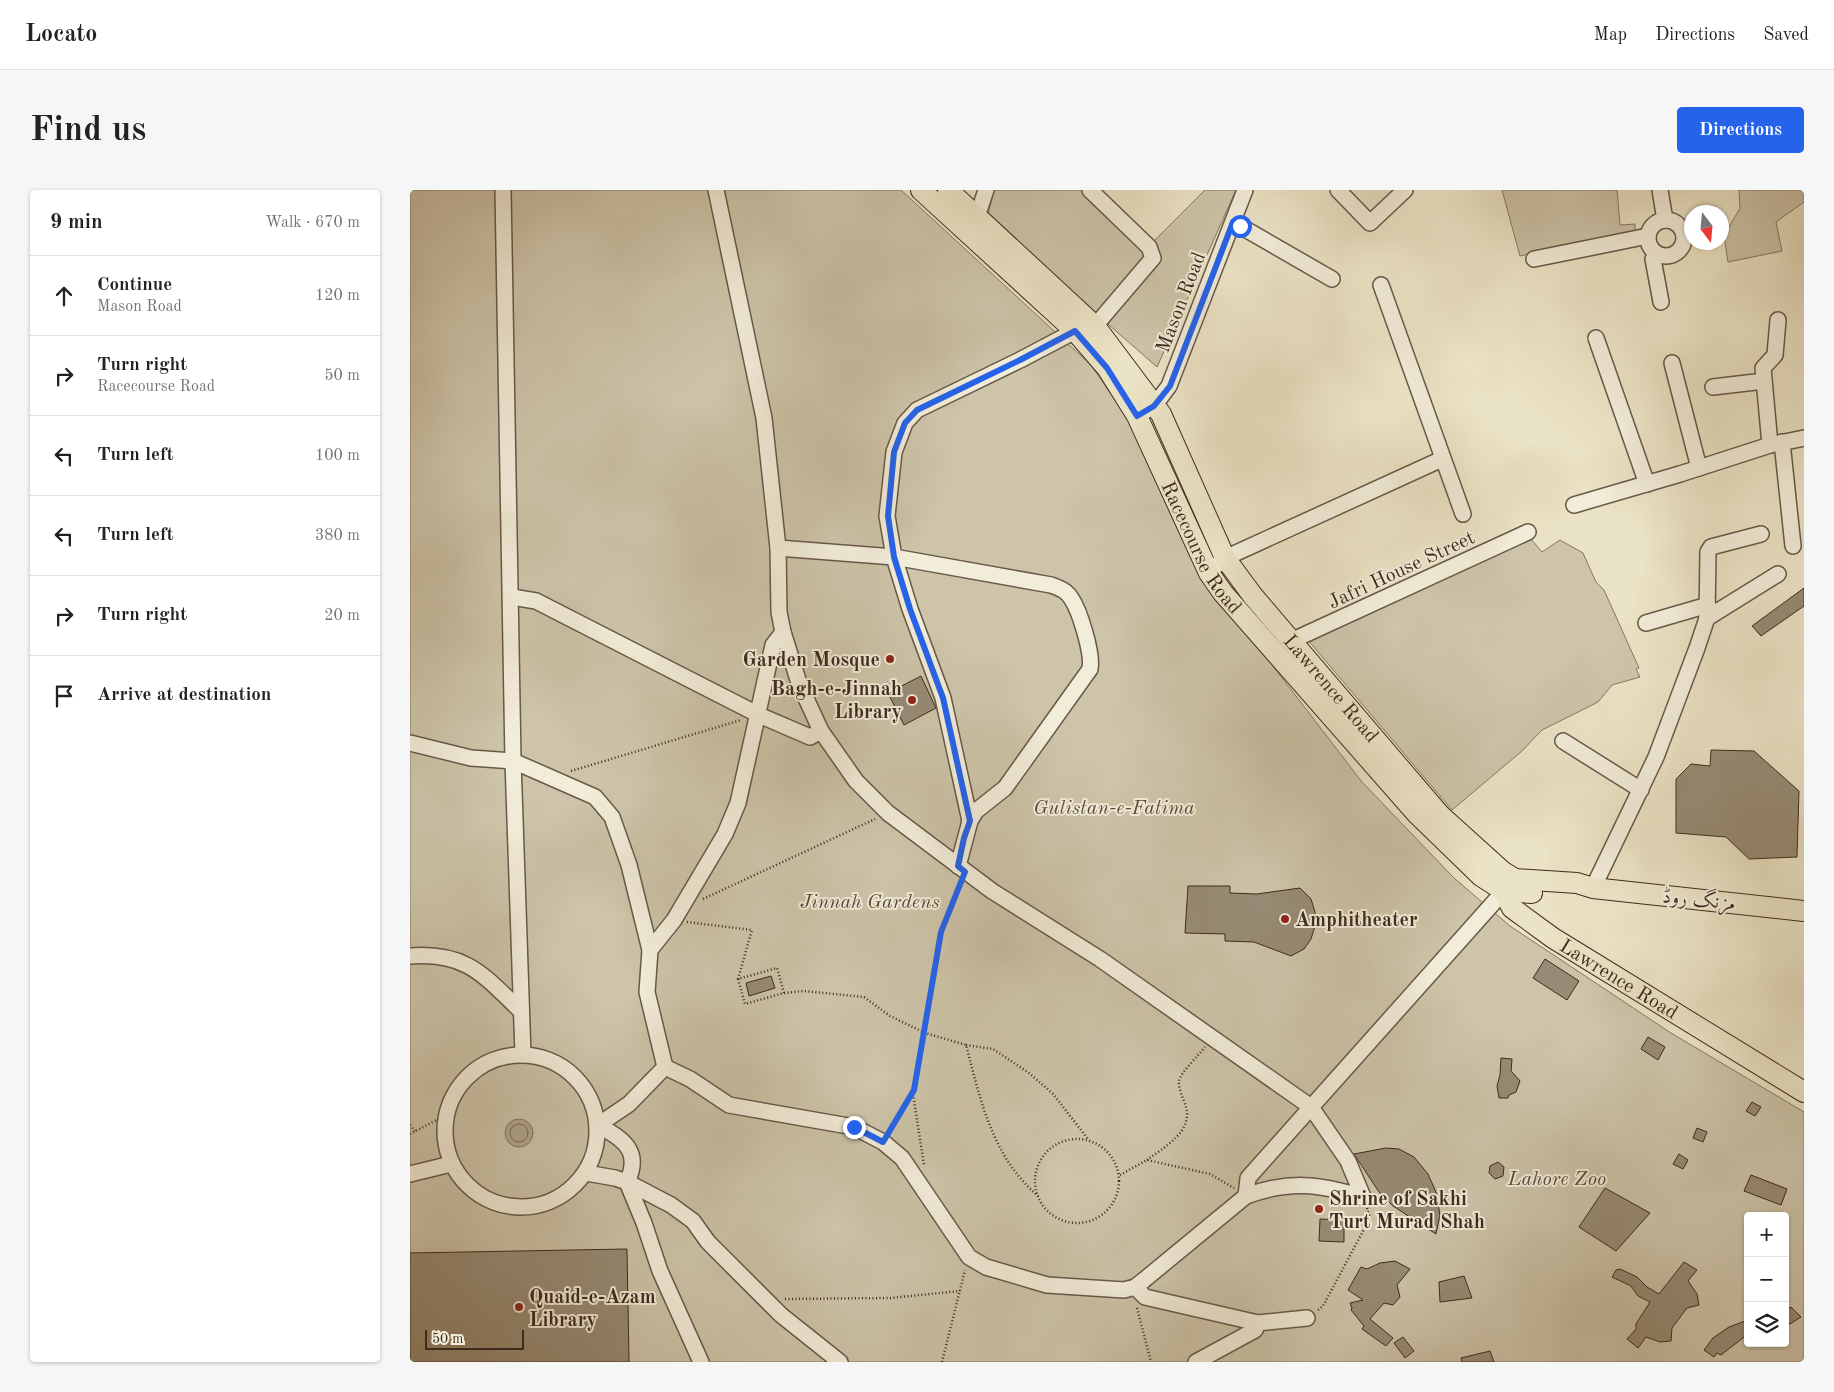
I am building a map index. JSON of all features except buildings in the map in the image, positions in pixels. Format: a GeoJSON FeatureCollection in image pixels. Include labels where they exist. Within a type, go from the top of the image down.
{"type":"FeatureCollection","features":[{"type":"Feature","properties":{"kind":"main road","name":"Racecourse Road"},"geometry":{"type":"LineString","coordinates":[[921,190],[972,224],[1085,325],[1107,368],[1137,416],[1209,573],[1223,593],[1416,813],[1481,876],[1505,883]]}},
{"type":"Feature","properties":{"kind":"main road"},"geometry":{"type":"LineString","coordinates":[[948,190],[972,224]]}},
{"type":"Feature","properties":{"kind":"main road","name":"Lawrence Road"},"geometry":{"type":"LineString","coordinates":[[1085,325],[1161,414],[1225,558],[1253,596],[1440,815],[1505,883],[1512,908],[1552,938],[1804,1092]]}},
{"type":"Feature","properties":{"kind":"main road","name":"مزنگ روڈ"},"geometry":{"type":"LineString","coordinates":[[1505,883],[1515,879],[1577,883],[1593,888],[1804,911]]}},
{"type":"Feature","properties":{"kind":"main road","name":"مزنگ روڈ"},"geometry":{"type":"LineString","coordinates":[[1505,883],[1533,893],[1575,894],[1593,888]]}},
{"type":"Feature","properties":{"kind":"main road"},"geometry":{"type":"LineString","coordinates":[[1528,921],[1525,909],[1533,893]]}},
{"type":"Feature","properties":{"kind":"street"},"geometry":{"type":"LineString","coordinates":[[503,190],[512,597],[513,761],[523,1055]]}},
{"type":"Feature","properties":{"kind":"street"},"geometry":{"type":"LineString","coordinates":[[716,190],[764,418],[778,548],[780,612],[783,632],[799,683],[821,731],[856,781],[888,813],[962,869],[1100,959],[1311,1107],[1348,1161],[1363,1197]]}},
{"type":"Feature","properties":{"kind":"street"},"geometry":{"type":"LineString","coordinates":[[972,224],[986,190]]}},
{"type":"Feature","properties":{"kind":"street"},"geometry":{"type":"LineString","coordinates":[[970,821],[943,698],[910,609],[894,557],[888,516],[894,452],[905,423],[917,410],[1020,360],[1085,325],[1152,258],[1149,246],[1090,190]]}},
{"type":"Feature","properties":{"kind":"street","name":"Mason Road"},"geometry":{"type":"LineString","coordinates":[[1137,416],[1154,406],[1170,386],[1245,190]]}},
{"type":"Feature","properties":{"kind":"street"},"geometry":{"type":"LineString","coordinates":[[1338,190],[1370,223],[1405,190]]}},
{"type":"Feature","properties":{"kind":"street"},"geometry":{"type":"LineString","coordinates":[[1660,190],[1665,220]]}},
{"type":"Feature","properties":{"kind":"street"},"geometry":{"type":"LineString","coordinates":[[1665,220],[1677,223],[1685,237],[1684,245],[1679,252],[1672,256],[1656,254],[1649,244],[1648,236],[1654,225],[1665,220]]}},
{"type":"Feature","properties":{"kind":"street"},"geometry":{"type":"LineString","coordinates":[[1233,222],[1332,279]]}},
{"type":"Feature","properties":{"kind":"street"},"geometry":{"type":"LineString","coordinates":[[1534,259],[1648,236]]}},
{"type":"Feature","properties":{"kind":"street"},"geometry":{"type":"LineString","coordinates":[[1656,254],[1653,258],[1661,302]]}},
{"type":"Feature","properties":{"kind":"street"},"geometry":{"type":"LineString","coordinates":[[1381,285],[1463,514]]}},
{"type":"Feature","properties":{"kind":"street"},"geometry":{"type":"LineString","coordinates":[[1778,320],[1775,354],[1763,368],[1793,546]]}},
{"type":"Feature","properties":{"kind":"street"},"geometry":{"type":"LineString","coordinates":[[1596,338],[1647,484]]}},
{"type":"Feature","properties":{"kind":"street"},"geometry":{"type":"LineString","coordinates":[[1672,363],[1699,468]]}},
{"type":"Feature","properties":{"kind":"street"},"geometry":{"type":"LineString","coordinates":[[1713,387],[1764,381]]}},
{"type":"Feature","properties":{"kind":"street"},"geometry":{"type":"LineString","coordinates":[[1574,505],[1776,444],[1804,438]]}},
{"type":"Feature","properties":{"kind":"street"},"geometry":{"type":"LineString","coordinates":[[1209,573],[1225,558],[1442,459]]}},
{"type":"Feature","properties":{"kind":"street","name":"Jafri House Street"},"geometry":{"type":"LineString","coordinates":[[1291,641],[1528,532]]}},
{"type":"Feature","properties":{"kind":"street"},"geometry":{"type":"LineString","coordinates":[[1593,888],[1656,757],[1708,611],[1708,552],[1711,547],[1761,534]]}},
{"type":"Feature","properties":{"kind":"street"},"geometry":{"type":"LineString","coordinates":[[778,548],[894,557],[1060,588],[1072,599],[1091,655],[1092,662],[1087,676],[1005,788],[976,811],[964,838],[962,869]]}},
{"type":"Feature","properties":{"kind":"street"},"geometry":{"type":"LineString","coordinates":[[1646,623],[1708,611],[1778,574]]}},
{"type":"Feature","properties":{"kind":"street"},"geometry":{"type":"LineString","coordinates":[[512,597],[536,601],[759,715],[810,737],[821,731]]}},
{"type":"Feature","properties":{"kind":"street"},"geometry":{"type":"LineString","coordinates":[[650,950],[677,914],[725,834],[738,803],[773,645],[783,632]]}},
{"type":"Feature","properties":{"kind":"street"},"geometry":{"type":"LineString","coordinates":[[1563,741],[1640,790]]}},
{"type":"Feature","properties":{"kind":"street"},"geometry":{"type":"LineString","coordinates":[[410,743],[471,758],[513,761],[595,797],[612,817],[630,865],[650,950],[647,992],[665,1067]]}},
{"type":"Feature","properties":{"kind":"street"},"geometry":{"type":"LineString","coordinates":[[1246,1196],[1248,1178],[1505,883]]}},
{"type":"Feature","properties":{"kind":"street"},"geometry":{"type":"LineString","coordinates":[[410,956],[450,957],[479,970],[521,1011]]}},
{"type":"Feature","properties":{"kind":"street"},"geometry":{"type":"LineString","coordinates":[[523,1055],[551,1060],[574,1075],[591,1098],[598,1124],[596,1150],[586,1174],[572,1189],[555,1200],[536,1207],[515,1208],[495,1204],[477,1194],[462,1181],[451,1164],[445,1145],[444,1126],[446,1115],[457,1089],[470,1074],[486,1063],[504,1056],[523,1055]]}},
{"type":"Feature","properties":{"kind":"street"},"geometry":{"type":"LineString","coordinates":[[598,1124],[629,1104],[665,1067]]}},
{"type":"Feature","properties":{"kind":"street"},"geometry":{"type":"LineString","coordinates":[[665,1067],[690,1079],[729,1105],[854,1127],[883,1142],[902,1158],[969,1257],[986,1267],[1047,1285],[1140,1292],[1258,1323],[1308,1318]]}},
{"type":"Feature","properties":{"kind":"street"},"geometry":{"type":"LineString","coordinates":[[598,1124],[622,1138],[632,1156],[633,1170],[627,1182],[644,1223],[660,1272],[701,1362]]}},
{"type":"Feature","properties":{"kind":"street"},"geometry":{"type":"LineString","coordinates":[[410,1174],[451,1164]]}},
{"type":"Feature","properties":{"kind":"street"},"geometry":{"type":"LineString","coordinates":[[586,1174],[615,1178],[627,1182],[671,1205],[693,1221],[708,1242],[781,1315],[840,1362]]}},
{"type":"Feature","properties":{"kind":"street"},"geometry":{"type":"LineString","coordinates":[[1140,1292],[1246,1196],[1281,1185],[1334,1189],[1363,1197]]}},
{"type":"Feature","properties":{"kind":"street"},"geometry":{"type":"LineString","coordinates":[[1196,1362],[1256,1330],[1258,1323]]}},
{"type":"Feature","properties":{"kind":"path"},"geometry":{"type":"LineString","coordinates":[[553,777],[759,715]]}},
{"type":"Feature","properties":{"kind":"path"},"geometry":{"type":"LineString","coordinates":[[677,914],[888,813]]}},
{"type":"Feature","properties":{"kind":"path"},"geometry":{"type":"LineString","coordinates":[[926,1173],[918,1138],[913,1092],[925,1033],[941,932],[962,869]]}},
{"type":"Feature","properties":{"kind":"path"},"geometry":{"type":"LineString","coordinates":[[677,914],[752,930],[738,979],[745,1004],[784,993],[804,991],[864,997],[890,1016],[925,1033],[966,1045],[993,1049],[1029,1073],[1053,1094],[1088,1139],[1103,1147],[1114,1159],[1120,1175],[1118,1192],[1111,1207],[1098,1218],[1082,1223],[1066,1222],[1051,1214],[1040,1202],[1034,1186],[1036,1169],[1043,1154],[1056,1144],[1072,1138],[1088,1139]]}},
{"type":"Feature","properties":{"kind":"path"},"geometry":{"type":"LineString","coordinates":[[738,979],[778,968],[784,993]]}},
{"type":"Feature","properties":{"kind":"path"},"geometry":{"type":"LineString","coordinates":[[1120,1175],[1147,1160],[1185,1127],[1188,1115],[1179,1086],[1179,1079],[1212,1038]]}},
{"type":"Feature","properties":{"kind":"path"},"geometry":{"type":"LineString","coordinates":[[966,1045],[978,1093],[1000,1152],[1022,1182],[1038,1196]]}},
{"type":"Feature","properties":{"kind":"path"},"geometry":{"type":"LineString","coordinates":[[883,1142],[913,1092]]}},
{"type":"Feature","properties":{"kind":"path"},"geometry":{"type":"LineString","coordinates":[[410,1134],[446,1115]]}},
{"type":"Feature","properties":{"kind":"path"},"geometry":{"type":"LineString","coordinates":[[410,1125],[415,1131]]}},
{"type":"Feature","properties":{"kind":"path"},"geometry":{"type":"LineString","coordinates":[[1147,1160],[1210,1174],[1246,1196]]}},
{"type":"Feature","properties":{"kind":"path"},"geometry":{"type":"LineString","coordinates":[[1308,1318],[1323,1306],[1370,1218],[1363,1197]]}},
{"type":"Feature","properties":{"kind":"path"},"geometry":{"type":"LineString","coordinates":[[942,1362],[969,1257]]}},
{"type":"Feature","properties":{"kind":"path"},"geometry":{"type":"LineString","coordinates":[[766,1300],[802,1297],[890,1298],[960,1291]]}},
{"type":"Feature","properties":{"kind":"path"},"geometry":{"type":"LineString","coordinates":[[1140,1292],[1137,1308],[1151,1362]]}},
{"type":"Feature","properties":{"kind":"green space","name":"Jinnah Gardens"},"geometry":{"type":"Polygon","coordinates":[[[410,190],[901,190],[1091,365],[1128,419],[1266,657],[1362,782],[1454,878],[1510,926],[1671,1033],[1804,1112],[1804,1362],[410,1362],[410,190]]]}},
{"type":"Feature","properties":{"kind":"green space"},"geometry":{"type":"Polygon","coordinates":[[[994,190],[1090,190],[1150,245],[1205,190],[1236,190],[1157,367],[987,218],[994,190]]]}},
{"type":"Feature","properties":{"kind":"green space"},"geometry":{"type":"Polygon","coordinates":[[[1502,190],[1617,190],[1620,225],[1635,224],[1635,231],[1520,256],[1502,190]]]}},
{"type":"Feature","properties":{"kind":"green space"},"geometry":{"type":"Polygon","coordinates":[[[1739,190],[1804,190],[1804,202],[1776,222],[1782,251],[1728,262],[1726,250],[1729,250],[1729,227],[1740,208],[1739,190]]]}},
{"type":"Feature","properties":{"kind":"green space"},"geometry":{"type":"Polygon","coordinates":[[[1531,539],[1542,552],[1560,540],[1583,553],[1596,582],[1604,590],[1639,668],[1636,669],[1640,677],[1612,685],[1598,702],[1542,730],[1522,751],[1452,810],[1307,639],[1531,539]]]}},
{"type":"Feature","properties":{"kind":"water"},"geometry":{"type":"Polygon","coordinates":[[[519,1119],[529,1123],[533,1133],[529,1143],[519,1147],[509,1143],[505,1133],[509,1123],[519,1119]]]}},
{"type":"Feature","properties":{"kind":"place","name":"Garden Mosque"},"geometry":{"type":"Point","coordinates":[890,659]}},
{"type":"Feature","properties":{"kind":"place","name":"Bagh-e-Jinnah Library"},"geometry":{"type":"Point","coordinates":[912,700]}},
{"type":"Feature","properties":{"kind":"place","name":"Amphitheater"},"geometry":{"type":"Point","coordinates":[1285,919]}},
{"type":"Feature","properties":{"kind":"place","name":"Shrine of Sakhi Turt Murad Shah"},"geometry":{"type":"Point","coordinates":[1319,1209]}},
{"type":"Feature","properties":{"kind":"place","name":"Quaid-e-Azam Library"},"geometry":{"type":"Point","coordinates":[519,1307]}},
{"type":"Feature","properties":{"kind":"route"},"geometry":{"type":"LineString","coordinates":[[854,1127],[883,1142],[914,1090],[941,932],[965,872],[958,866],[970,821],[943,698],[910,609],[894,557],[888,516],[890,482],[894,452],[905,423],[917,410],[1075,331],[1107,368],[1137,416],[1154,406],[1170,386],[1233,222],[1240,226]]}},
{"type":"Feature","properties":{"kind":"park label","name":"Gulistan-e-Fatima"},"geometry":{"type":"Point","coordinates":[1114,807]}},
{"type":"Feature","properties":{"kind":"park label","name":"Lahore Zoo"},"geometry":{"type":"Point","coordinates":[1557,1178]}}]}
